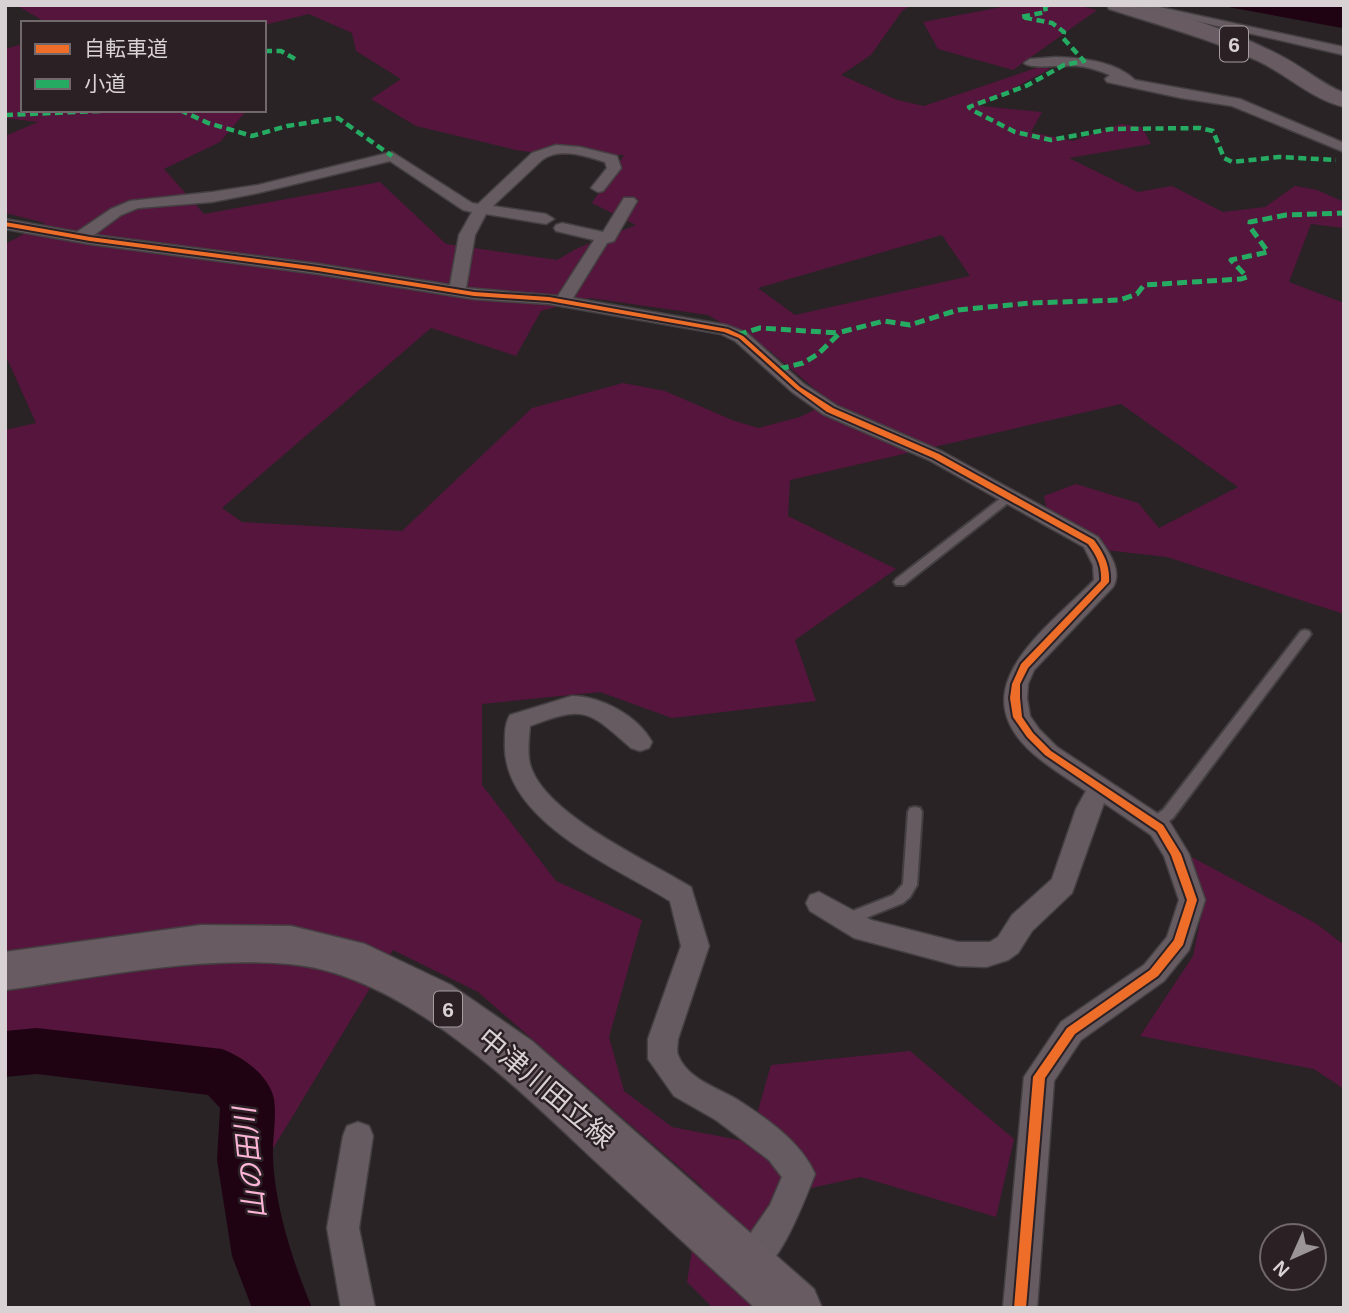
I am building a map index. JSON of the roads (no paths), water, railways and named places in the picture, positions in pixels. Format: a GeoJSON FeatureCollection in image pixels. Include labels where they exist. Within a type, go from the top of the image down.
{"type":"FeatureCollection","features":[{"type":"Feature","properties":{"kind":"main road","name":"6"},"geometry":{"type":"LineString","coordinates":[[1116,5],[1155,14],[1260,53],[1293,70],[1327,94],[1344,101]]}},
{"type":"Feature","properties":{"kind":"main road","name":"中津川田立線"},"geometry":{"type":"LineString","coordinates":[[5,971],[201,944],[291,945],[365,963],[435,999],[515,1056],[795,1308]]}},
{"type":"Feature","properties":{"kind":"street"},"geometry":{"type":"LineString","coordinates":[[1132,5],[1155,14],[1344,51]]}},
{"type":"Feature","properties":{"kind":"street"},"geometry":{"type":"LineString","coordinates":[[1030,62],[1059,59],[1082,61],[1108,70],[1133,84]]}},
{"type":"Feature","properties":{"kind":"street"},"geometry":{"type":"LineString","coordinates":[[1112,79],[1241,103],[1344,148]]}},
{"type":"Feature","properties":{"kind":"street"},"geometry":{"type":"LineString","coordinates":[[457,291],[463,245],[468,228],[479,209],[540,153],[551,149],[612,159],[614,168],[598,188]]}},
{"type":"Feature","properties":{"kind":"street"},"geometry":{"type":"LineString","coordinates":[[80,237],[116,212],[135,204],[212,197],[258,189],[392,156],[468,207],[546,219]]}},
{"type":"Feature","properties":{"kind":"street"},"geometry":{"type":"LineString","coordinates":[[562,228],[608,238],[629,201]]}},
{"type":"Feature","properties":{"kind":"street"},"geometry":{"type":"LineString","coordinates":[[5,223],[80,237],[457,291],[563,302],[726,330],[741,337],[798,388],[830,410],[936,456],[1091,542],[1102,556],[1107,569],[1105,582],[1024,666],[1016,684],[1018,717],[1030,735],[1048,753],[1160,828],[1176,854],[1192,900],[1179,942],[1154,973],[1071,1031],[1039,1077],[1020,1308]]}},
{"type":"Feature","properties":{"kind":"street"},"geometry":{"type":"LineString","coordinates":[[563,302],[603,237]]}},
{"type":"Feature","properties":{"kind":"street"},"geometry":{"type":"LineString","coordinates":[[640,742],[609,715],[589,704],[575,702],[518,721],[518,767],[540,800],[574,832],[682,895],[695,946],[663,1039],[663,1059],[685,1086],[727,1110],[780,1150],[799,1174],[782,1216],[748,1266]]}},
{"type":"Feature","properties":{"kind":"street"},"geometry":{"type":"LineString","coordinates":[[820,903],[864,930],[958,954],[986,955],[998,952],[1008,945],[1023,923],[1063,885],[1089,809],[1100,787]]}},
{"type":"Feature","properties":{"kind":"street"},"geometry":{"type":"LineString","coordinates":[[358,1136],[343,1228],[358,1308]]}},
{"type":"Feature","properties":{"kind":"lane"},"geometry":{"type":"LineString","coordinates":[[900,582],[1009,497]]}},
{"type":"Feature","properties":{"kind":"lane"},"geometry":{"type":"LineString","coordinates":[[1153,824],[1168,814],[1305,634]]}},
{"type":"Feature","properties":{"kind":"lane"},"geometry":{"type":"LineString","coordinates":[[848,922],[857,913],[895,903],[905,895],[909,885],[915,813]]}},
{"type":"Feature","properties":{"kind":"waterway","name":"山の田川"},"geometry":{"type":"LineString","coordinates":[[5,1054],[37,1051],[222,1073],[247,1099],[245,1160],[261,1256],[282,1308]]}}]}
